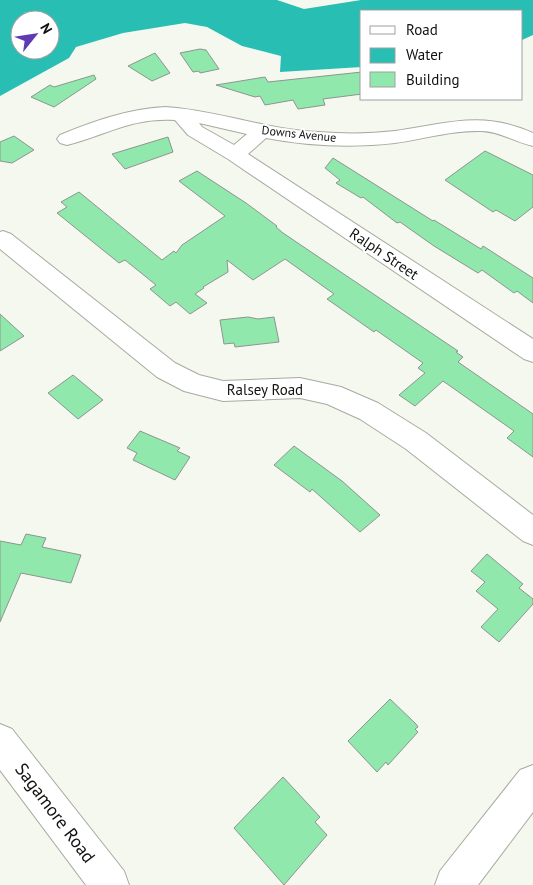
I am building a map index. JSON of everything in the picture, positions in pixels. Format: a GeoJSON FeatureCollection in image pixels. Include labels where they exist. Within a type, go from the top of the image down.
{"type":"FeatureCollection","features":[{"type":"Feature","properties":{"kind":"street","name":"Downs Avenue"},"geometry":{"type":"LineString","coordinates":[[67,140],[93,128],[143,115],[164,113],[220,121],[262,131],[337,139],[400,136],[474,124],[508,129],[533,140]]}},
{"type":"Feature","properties":{"kind":"street","name":"Ralph Street"},"geometry":{"type":"LineString","coordinates":[[182,115],[195,131],[235,154],[533,352]]}},
{"type":"Feature","properties":{"kind":"street"},"geometry":{"type":"LineString","coordinates":[[235,154],[262,131]]}},
{"type":"Feature","properties":{"kind":"street","name":"Ralsey Road"},"geometry":{"type":"LineString","coordinates":[[1,240],[166,370],[193,384],[223,391],[300,388],[332,394],[369,411],[416,442],[533,532]]}},
{"type":"Feature","properties":{"kind":"street","name":"Sagamore Road"},"geometry":{"type":"LineString","coordinates":[[0,741],[110,885]]}},
{"type":"Feature","properties":{"kind":"street"},"geometry":{"type":"LineString","coordinates":[[454,885],[533,783]]}},
{"type":"Feature","properties":{"kind":"water"},"geometry":{"type":"Polygon","coordinates":[[[0,0],[277,0],[304,9],[361,0],[533,0],[533,35],[523,40],[523,10],[360,10],[360,67],[280,72],[281,56],[242,46],[207,27],[185,23],[123,33],[76,47],[69,58],[0,96],[0,0]]]}},
{"type":"Feature","properties":{"kind":"building"},"geometry":{"type":"Polygon","coordinates":[[[200,49],[206,50],[219,69],[200,73],[199,71],[193,72],[180,53],[200,49]]]}},
{"type":"Feature","properties":{"kind":"building"},"geometry":{"type":"Polygon","coordinates":[[[155,53],[170,73],[152,81],[128,66],[155,53]]]}},
{"type":"Feature","properties":{"kind":"building"},"geometry":{"type":"Polygon","coordinates":[[[360,72],[360,94],[323,99],[325,105],[298,109],[293,100],[265,105],[260,96],[255,97],[216,85],[265,77],[268,82],[360,72]]]}},
{"type":"Feature","properties":{"kind":"building"},"geometry":{"type":"Polygon","coordinates":[[[94,75],[96,79],[54,107],[31,97],[50,85],[54,87],[94,75]]]}},
{"type":"Feature","properties":{"kind":"building"},"geometry":{"type":"Polygon","coordinates":[[[14,136],[34,150],[12,163],[0,161],[0,142],[14,136]]]}},
{"type":"Feature","properties":{"kind":"building"},"geometry":{"type":"Polygon","coordinates":[[[168,137],[173,152],[125,169],[112,154],[168,137]]]}},
{"type":"Feature","properties":{"kind":"building"},"geometry":{"type":"Polygon","coordinates":[[[485,151],[533,175],[533,207],[515,221],[496,210],[493,212],[445,180],[485,151]]]}},
{"type":"Feature","properties":{"kind":"building"},"geometry":{"type":"Polygon","coordinates":[[[333,158],[433,221],[481,249],[483,246],[533,278],[533,303],[517,291],[514,293],[482,270],[478,273],[400,222],[397,223],[363,197],[361,198],[336,183],[340,180],[325,168],[333,158]]]}},
{"type":"Feature","properties":{"kind":"building"},"geometry":{"type":"Polygon","coordinates":[[[197,171],[246,203],[277,226],[283,233],[458,351],[456,352],[463,357],[458,362],[533,414],[533,457],[507,438],[514,431],[443,381],[415,406],[399,395],[425,373],[418,368],[423,363],[327,299],[334,294],[285,259],[253,280],[227,260],[228,272],[195,294],[207,303],[190,314],[176,302],[170,306],[150,289],[156,285],[125,260],[119,263],[57,213],[67,207],[61,202],[79,192],[162,260],[174,251],[176,253],[182,245],[225,216],[179,181],[197,171]]]}},
{"type":"Feature","properties":{"kind":"building"},"geometry":{"type":"Polygon","coordinates":[[[0,314],[24,336],[0,351],[0,314]]]}},
{"type":"Feature","properties":{"kind":"building"},"geometry":{"type":"Polygon","coordinates":[[[248,317],[258,319],[274,317],[279,342],[235,347],[234,343],[224,344],[220,320],[248,317]]]}},
{"type":"Feature","properties":{"kind":"building"},"geometry":{"type":"Polygon","coordinates":[[[73,375],[103,400],[78,419],[48,393],[73,375]]]}},
{"type":"Feature","properties":{"kind":"building"},"geometry":{"type":"Polygon","coordinates":[[[140,431],[180,448],[177,451],[190,457],[175,480],[133,460],[137,453],[127,448],[140,431]]]}},
{"type":"Feature","properties":{"kind":"building"},"geometry":{"type":"Polygon","coordinates":[[[294,446],[342,481],[380,515],[360,532],[312,489],[310,492],[274,465],[294,446]]]}},
{"type":"Feature","properties":{"kind":"building"},"geometry":{"type":"Polygon","coordinates":[[[26,534],[46,538],[42,547],[81,555],[71,583],[21,573],[0,622],[0,541],[21,545],[26,534]]]}},
{"type":"Feature","properties":{"kind":"building"},"geometry":{"type":"Polygon","coordinates":[[[487,554],[523,584],[519,588],[533,599],[533,604],[499,642],[481,627],[498,609],[476,591],[485,582],[471,571],[487,554]]]}},
{"type":"Feature","properties":{"kind":"building"},"geometry":{"type":"Polygon","coordinates":[[[390,699],[416,724],[418,727],[415,729],[418,732],[388,765],[386,762],[377,772],[348,741],[390,699]]]}},
{"type":"Feature","properties":{"kind":"building"},"geometry":{"type":"Polygon","coordinates":[[[283,777],[320,817],[315,822],[327,835],[284,885],[234,828],[283,777]]]}}]}
